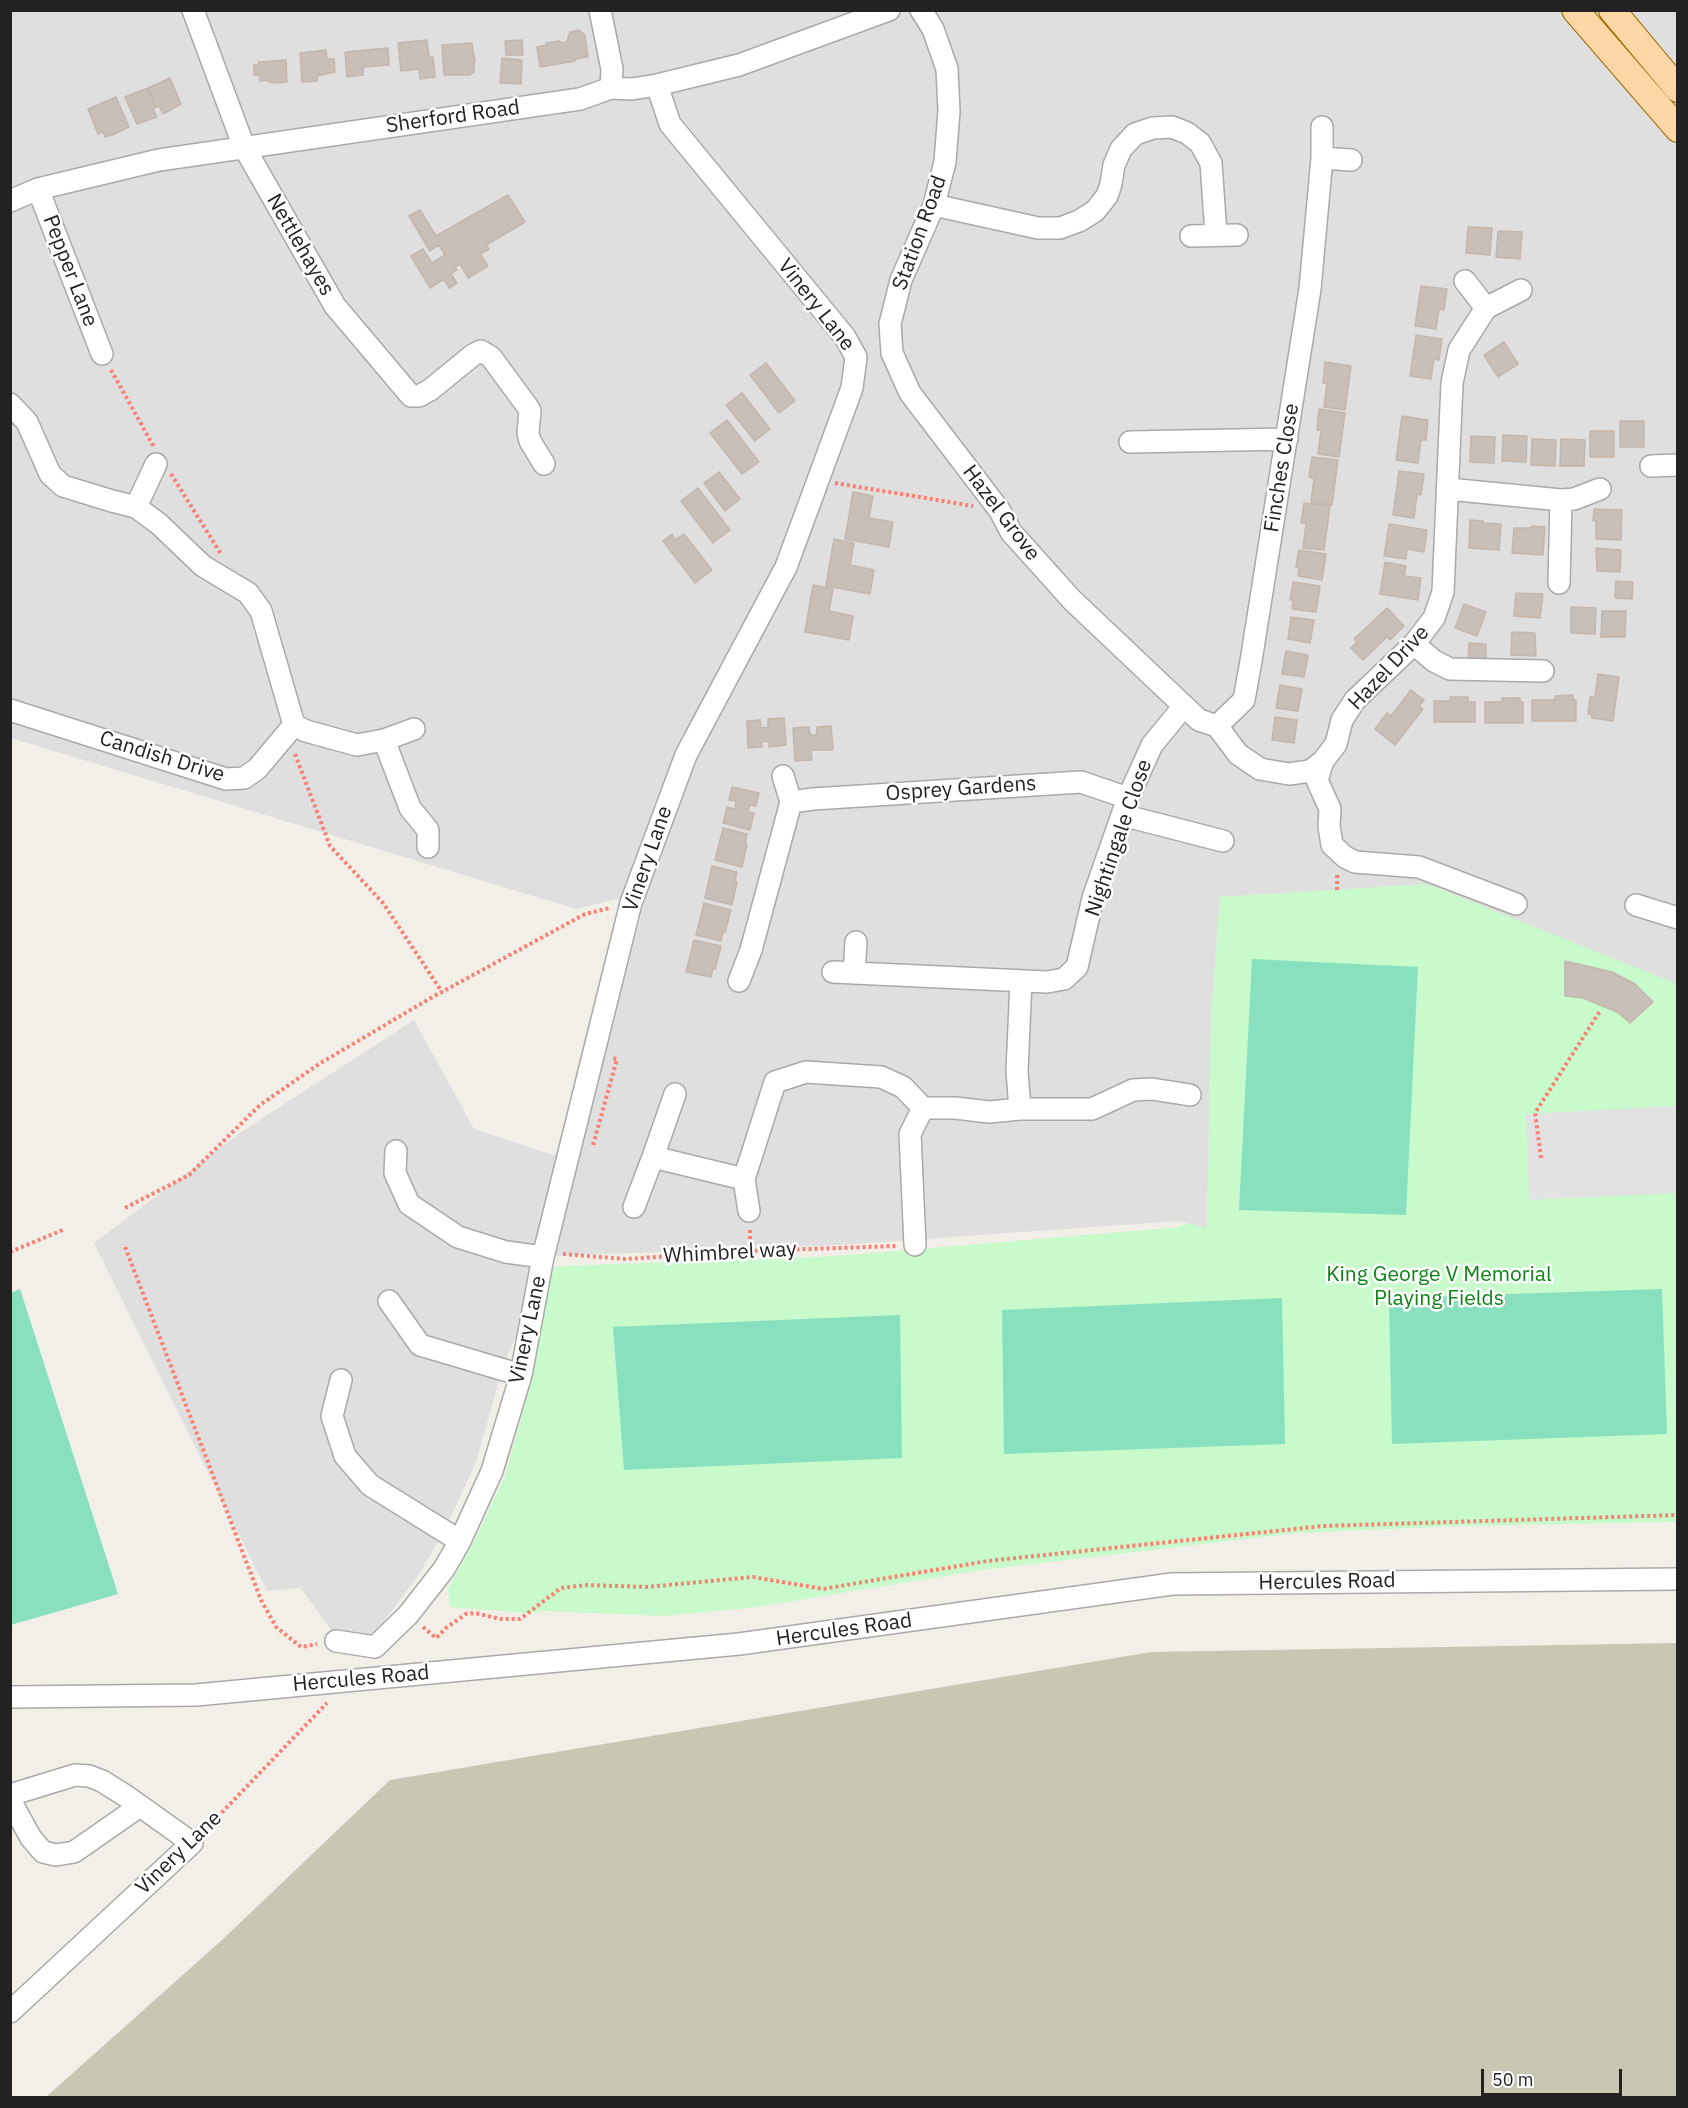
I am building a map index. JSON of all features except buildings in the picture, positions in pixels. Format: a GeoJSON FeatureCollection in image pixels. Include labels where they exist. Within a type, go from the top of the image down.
{"type":"FeatureCollection","features":[{"type":"Feature","properties":{"kind":"main road"},"geometry":{"type":"LineString","coordinates":[[1575,10],[1677,129]]}},
{"type":"Feature","properties":{"kind":"main road"},"geometry":{"type":"LineString","coordinates":[[1612,10],[1677,89]]}},
{"type":"Feature","properties":{"kind":"street","name":"Nettlehayes"},"geometry":{"type":"LineString","coordinates":[[193,10],[244,147],[335,306],[411,396],[419,396],[430,390],[473,355],[482,351],[491,357],[530,411],[528,432],[530,441],[544,464]]}},
{"type":"Feature","properties":{"kind":"street"},"geometry":{"type":"LineString","coordinates":[[600,10],[612,69],[611,87]]}},
{"type":"Feature","properties":{"kind":"street","name":"Sherford Road"},"geometry":{"type":"LineString","coordinates":[[10,201],[38,189],[159,160],[580,99],[611,87],[632,89],[657,85],[739,65],[889,10]]}},
{"type":"Feature","properties":{"kind":"street","name":"Station Road"},"geometry":{"type":"LineString","coordinates":[[892,353],[890,324],[901,280],[934,206],[945,162],[949,111],[947,69],[933,29],[921,10]]}},
{"type":"Feature","properties":{"kind":"street","name":"Vinery Lane"},"geometry":{"type":"LineString","coordinates":[[336,1641],[375,1647],[408,1615],[444,1569],[492,1471],[521,1375],[544,1255],[631,903],[686,755],[786,567],[852,388],[856,357],[845,337],[670,124],[657,85]]}},
{"type":"Feature","properties":{"kind":"street","name":"Finches Close"},"geometry":{"type":"LineString","coordinates":[[1217,726],[1244,700],[1310,289],[1322,158],[1322,127]]}},
{"type":"Feature","properties":{"kind":"street"},"geometry":{"type":"LineString","coordinates":[[934,206],[1038,228],[1060,228],[1079,221],[1095,211],[1107,196],[1114,165],[1121,149],[1134,134],[1153,128],[1172,128],[1187,133],[1200,143],[1211,163],[1216,235]]}},
{"type":"Feature","properties":{"kind":"street"},"geometry":{"type":"LineString","coordinates":[[1322,158],[1351,160]]}},
{"type":"Feature","properties":{"kind":"street","name":"Pepper Lane"},"geometry":{"type":"LineString","coordinates":[[38,189],[102,354]]}},
{"type":"Feature","properties":{"kind":"street"},"geometry":{"type":"LineString","coordinates":[[1191,236],[1237,235]]}},
{"type":"Feature","properties":{"kind":"street"},"geometry":{"type":"LineString","coordinates":[[1465,281],[1486,308],[1521,290]]}},
{"type":"Feature","properties":{"kind":"street","name":"Hazel Drive"},"geometry":{"type":"LineString","coordinates":[[1323,761],[1336,744],[1342,720],[1355,700],[1414,644],[1434,618],[1443,592],[1452,383],[1459,350],[1486,308]]}},
{"type":"Feature","properties":{"kind":"street","name":"Hazel Grove"},"geometry":{"type":"LineString","coordinates":[[892,353],[910,393],[1000,510],[1011,532],[1072,600],[1184,706]]}},
{"type":"Feature","properties":{"kind":"street"},"geometry":{"type":"LineString","coordinates":[[10,404],[27,422],[50,474],[63,486],[136,507],[159,524],[203,566],[248,593],[261,610],[291,729],[314,733],[357,746],[384,740],[414,729]]}},
{"type":"Feature","properties":{"kind":"street"},"geometry":{"type":"LineString","coordinates":[[1130,442],[1287,439]]}},
{"type":"Feature","properties":{"kind":"street"},"geometry":{"type":"LineString","coordinates":[[136,507],[156,464]]}},
{"type":"Feature","properties":{"kind":"street"},"geometry":{"type":"LineString","coordinates":[[1651,466],[1677,465]]}},
{"type":"Feature","properties":{"kind":"street"},"geometry":{"type":"LineString","coordinates":[[1448,489],[1561,500],[1575,499],[1600,489]]}},
{"type":"Feature","properties":{"kind":"street"},"geometry":{"type":"LineString","coordinates":[[1559,583],[1561,500]]}},
{"type":"Feature","properties":{"kind":"street"},"geometry":{"type":"LineString","coordinates":[[1414,644],[1434,661],[1450,669],[1543,671]]}},
{"type":"Feature","properties":{"kind":"street"},"geometry":{"type":"LineString","coordinates":[[1184,706],[1199,720],[1217,726],[1238,754],[1260,769],[1289,774],[1310,771],[1323,761]]}},
{"type":"Feature","properties":{"kind":"street","name":"Nightingale Close"},"geometry":{"type":"LineString","coordinates":[[856,942],[843,972],[1047,982],[1064,979],[1077,968],[1093,898],[1125,807],[1152,745],[1184,706]]}},
{"type":"Feature","properties":{"kind":"street","name":"Candish Drive"},"geometry":{"type":"LineString","coordinates":[[10,710],[226,779],[244,778],[257,769],[291,729]]}},
{"type":"Feature","properties":{"kind":"street"},"geometry":{"type":"LineString","coordinates":[[384,740],[410,808],[428,830],[428,847]]}},
{"type":"Feature","properties":{"kind":"street"},"geometry":{"type":"LineString","coordinates":[[1323,761],[1317,780],[1330,809],[1329,826],[1332,845],[1345,857],[1355,862],[1419,867],[1516,904]]}},
{"type":"Feature","properties":{"kind":"street"},"geometry":{"type":"LineString","coordinates":[[739,981],[751,950],[791,802],[783,776]]}},
{"type":"Feature","properties":{"kind":"street","name":"Osprey Gardens"},"geometry":{"type":"LineString","coordinates":[[791,802],[1081,782],[1125,807],[1223,841]]}},
{"type":"Feature","properties":{"kind":"street"},"geometry":{"type":"LineString","coordinates":[[1636,905],[1677,918]]}},
{"type":"Feature","properties":{"kind":"street"},"geometry":{"type":"LineString","coordinates":[[1020,1109],[1017,1071],[1021,981]]}},
{"type":"Feature","properties":{"kind":"street"},"geometry":{"type":"LineString","coordinates":[[749,1211],[744,1179],[775,1082],[806,1072],[881,1077],[903,1087],[923,1108],[955,1108],[989,1112],[1020,1109],[1092,1109],[1132,1089],[1152,1089],[1190,1095]]}},
{"type":"Feature","properties":{"kind":"street"},"geometry":{"type":"LineString","coordinates":[[634,1208],[675,1094]]}},
{"type":"Feature","properties":{"kind":"street"},"geometry":{"type":"LineString","coordinates":[[915,1245],[910,1134],[923,1108]]}},
{"type":"Feature","properties":{"kind":"street"},"geometry":{"type":"LineString","coordinates":[[396,1150],[395,1173],[409,1204],[458,1237],[506,1252],[544,1255]]}},
{"type":"Feature","properties":{"kind":"street"},"geometry":{"type":"LineString","coordinates":[[653,1156],[744,1179]]}},
{"type":"Feature","properties":{"kind":"street"},"geometry":{"type":"LineString","coordinates":[[389,1301],[420,1345],[521,1375]]}},
{"type":"Feature","properties":{"kind":"street"},"geometry":{"type":"LineString","coordinates":[[341,1380],[332,1416],[345,1456],[370,1485],[460,1540]]}},
{"type":"Feature","properties":{"kind":"street","name":"Hercules Road"},"geometry":{"type":"LineString","coordinates":[[10,1697],[196,1695],[739,1644],[1172,1584],[1677,1578]]}},
{"type":"Feature","properties":{"kind":"street"},"geometry":{"type":"LineString","coordinates":[[10,1795],[75,1775],[89,1776],[102,1781],[192,1843]]}},
{"type":"Feature","properties":{"kind":"street"},"geometry":{"type":"LineString","coordinates":[[10,1800],[31,1838],[43,1852],[56,1855],[74,1852],[140,1806]]}},
{"type":"Feature","properties":{"kind":"street","name":"Vinery Lane"},"geometry":{"type":"LineString","coordinates":[[10,2012],[192,1843]]}},
{"type":"Feature","properties":{"kind":"path"},"geometry":{"type":"LineString","coordinates":[[818,480],[1000,510]]}},
{"type":"Feature","properties":{"kind":"path"},"geometry":{"type":"LineString","coordinates":[[291,729],[330,846],[383,903],[442,992]]}},
{"type":"Feature","properties":{"kind":"path"},"geometry":{"type":"LineString","coordinates":[[125,1208],[189,1175],[260,1105],[309,1071],[442,992],[585,914],[631,903]]}},
{"type":"Feature","properties":{"kind":"path"},"geometry":{"type":"LineString","coordinates":[[1541,1158],[1535,1113],[1600,1011]]}},
{"type":"Feature","properties":{"kind":"path"},"geometry":{"type":"LineString","coordinates":[[10,1252],[65,1229]]}},
{"type":"Feature","properties":{"kind":"path","name":"Whimbrel way"},"geometry":{"type":"LineString","coordinates":[[544,1255],[625,1259],[750,1251],[915,1245]]}},
{"type":"Feature","properties":{"kind":"path"},"geometry":{"type":"LineString","coordinates":[[125,1247],[261,1600],[276,1627],[301,1647],[336,1641]]}},
{"type":"Feature","properties":{"kind":"path"},"geometry":{"type":"LineString","coordinates":[[408,1615],[436,1638],[466,1614],[475,1613],[500,1619],[519,1618],[561,1588],[646,1587],[753,1577],[823,1589],[987,1561],[1323,1526],[1677,1515]]}},
{"type":"Feature","properties":{"kind":"path","name":"Vinery Lane"},"geometry":{"type":"LineString","coordinates":[[192,1843],[333,1696]]}},
{"type":"Feature","properties":{"kind":"shaded area"},"geometry":{"type":"Polygon","coordinates":[[[10,11],[1677,11],[1677,984],[1316,892],[1220,897],[1211,1017],[1207,1228],[1179,1221],[839,1245],[557,1256],[537,1253],[528,1309],[504,1363],[476,1462],[445,1530],[418,1576],[375,1633],[337,1638],[301,1588],[267,1591],[94,1243],[244,1130],[414,1020],[474,1129],[577,1163],[647,892],[576,909],[11,738],[10,11]]]}},
{"type":"Feature","properties":{"kind":"shaded area"},"geometry":{"type":"Polygon","coordinates":[[[1677,1106],[1677,1193],[1529,1200],[1526,1114],[1677,1106]]]}},
{"type":"Feature","properties":{"kind":"shaded area"},"geometry":{"type":"Polygon","coordinates":[[[1677,1643],[1677,2097],[46,2097],[222,1940],[390,1780],[1151,1652],[1677,1643]]]}},
{"type":"Feature","properties":{"kind":"green space","name":"King George V Memorial Playing Fields"},"geometry":{"type":"Polygon","coordinates":[[[1427,884],[1677,984],[1677,1522],[1459,1526],[1297,1533],[982,1570],[757,1607],[665,1616],[544,1611],[527,1613],[450,1607],[448,1589],[476,1538],[505,1476],[531,1383],[548,1271],[558,1266],[837,1256],[1179,1227],[1187,1223],[1207,1228],[1211,1017],[1220,897],[1427,884]]]}},
{"type":"Feature","properties":{"kind":"green space"},"geometry":{"type":"Polygon","coordinates":[[[1252,959],[1418,967],[1406,1215],[1239,1210],[1252,959]]]}},
{"type":"Feature","properties":{"kind":"green space"},"geometry":{"type":"Polygon","coordinates":[[[20,1289],[118,1594],[11,1625],[10,1293],[20,1289]]]}},
{"type":"Feature","properties":{"kind":"green space"},"geometry":{"type":"Polygon","coordinates":[[[1662,1289],[1667,1434],[1392,1444],[1389,1298],[1662,1289]]]}},
{"type":"Feature","properties":{"kind":"green space"},"geometry":{"type":"Polygon","coordinates":[[[1282,1298],[1285,1444],[1004,1454],[1002,1310],[1282,1298]]]}},
{"type":"Feature","properties":{"kind":"green space"},"geometry":{"type":"Polygon","coordinates":[[[900,1315],[902,1458],[624,1470],[613,1327],[900,1315]]]}}]}
